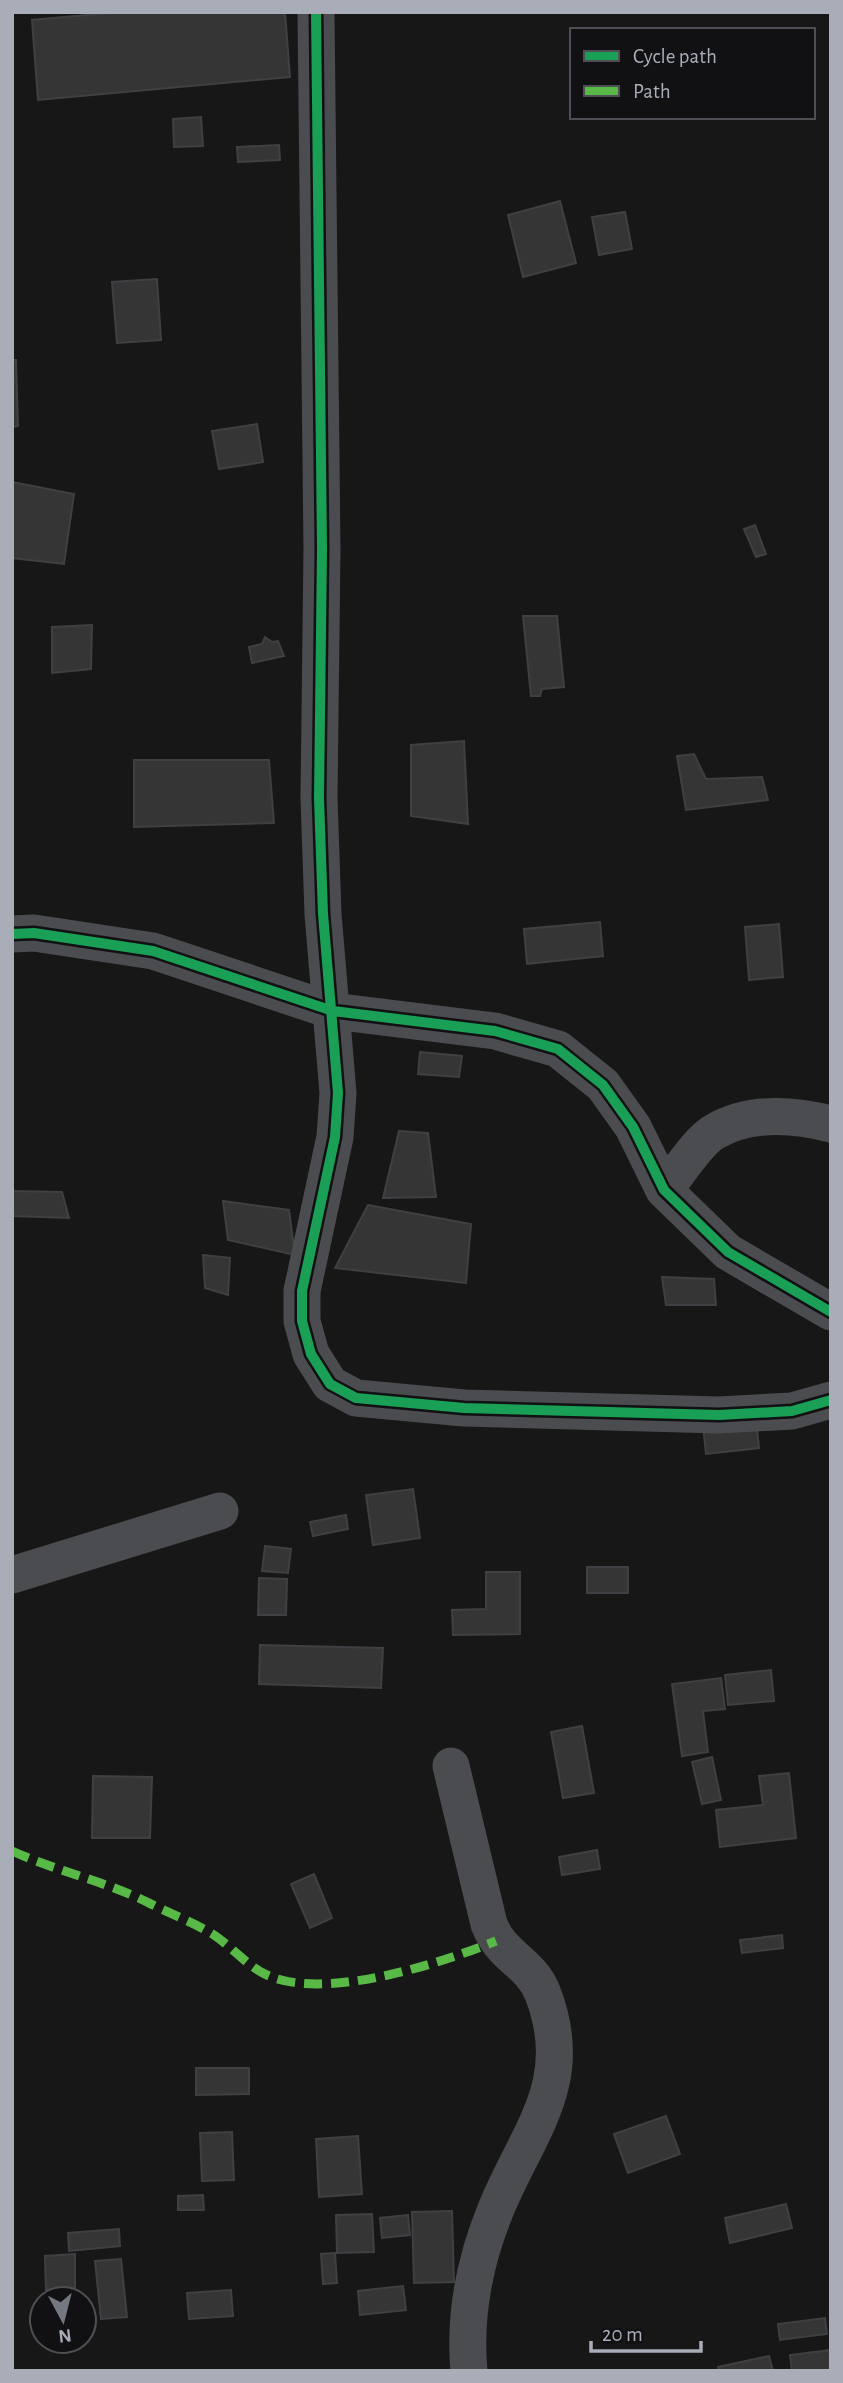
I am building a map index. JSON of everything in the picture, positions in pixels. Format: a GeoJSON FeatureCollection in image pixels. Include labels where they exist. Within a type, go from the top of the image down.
{"type":"FeatureCollection","features":[{"type":"Feature","properties":{"kind":"street"},"geometry":{"type":"LineString","coordinates":[[316,12],[322,548],[319,798],[323,914],[338,1093],[335,1137],[302,1291],[302,1321],[311,1354],[330,1384],[356,1398],[464,1408],[719,1415],[792,1411],[831,1400]]}},
{"type":"Feature","properties":{"kind":"street"},"geometry":{"type":"LineString","coordinates":[[12,933],[34,933],[153,951],[333,1011],[495,1031],[558,1049],[603,1085],[633,1126],[664,1190],[728,1252],[831,1312]]}},
{"type":"Feature","properties":{"kind":"street"},"geometry":{"type":"LineString","coordinates":[[664,1190],[712,1133],[754,1116],[807,1118],[831,1124]]}},
{"type":"Feature","properties":{"kind":"street"},"geometry":{"type":"LineString","coordinates":[[12,1575],[220,1511]]}},
{"type":"Feature","properties":{"kind":"street"},"geometry":{"type":"LineString","coordinates":[[451,1766],[489,1924],[496,1941],[507,1955],[528,1969],[543,1993],[552,2034],[555,2070],[550,2095],[495,2211],[481,2257],[471,2296],[467,2348],[469,2371]]}},
{"type":"Feature","properties":{"kind":"building"},"geometry":{"type":"Polygon","coordinates":[[[120,12],[285,12],[290,77],[38,100],[32,20],[120,12]]]}},
{"type":"Feature","properties":{"kind":"building"},"geometry":{"type":"Polygon","coordinates":[[[201,117],[203,146],[174,147],[173,119],[201,117]]]}},
{"type":"Feature","properties":{"kind":"building"},"geometry":{"type":"Polygon","coordinates":[[[279,145],[280,160],[238,162],[237,147],[279,145]]]}},
{"type":"Feature","properties":{"kind":"building"},"geometry":{"type":"Polygon","coordinates":[[[560,201],[576,263],[523,277],[508,215],[560,201]]]}},
{"type":"Feature","properties":{"kind":"building"},"geometry":{"type":"Polygon","coordinates":[[[625,212],[632,249],[599,255],[592,217],[625,212]]]}},
{"type":"Feature","properties":{"kind":"building"},"geometry":{"type":"Polygon","coordinates":[[[157,279],[161,340],[117,343],[112,282],[157,279]]]}},
{"type":"Feature","properties":{"kind":"building"},"geometry":{"type":"Polygon","coordinates":[[[12,360],[16,360],[18,426],[12,427],[12,360]]]}},
{"type":"Feature","properties":{"kind":"building"},"geometry":{"type":"Polygon","coordinates":[[[257,424],[263,462],[219,469],[212,431],[257,424]]]}},
{"type":"Feature","properties":{"kind":"building"},"geometry":{"type":"Polygon","coordinates":[[[12,482],[74,494],[64,564],[12,558],[12,482]]]}},
{"type":"Feature","properties":{"kind":"building"},"geometry":{"type":"Polygon","coordinates":[[[755,525],[766,554],[756,557],[744,529],[755,525]]]}},
{"type":"Feature","properties":{"kind":"building"},"geometry":{"type":"Polygon","coordinates":[[[523,616],[557,616],[564,687],[542,689],[540,696],[531,696],[523,616]]]}},
{"type":"Feature","properties":{"kind":"building"},"geometry":{"type":"Polygon","coordinates":[[[92,625],[91,669],[52,673],[52,627],[92,625]]]}},
{"type":"Feature","properties":{"kind":"building"},"geometry":{"type":"Polygon","coordinates":[[[265,637],[272,642],[278,641],[284,656],[252,663],[249,647],[262,644],[265,637]]]}},
{"type":"Feature","properties":{"kind":"building"},"geometry":{"type":"Polygon","coordinates":[[[464,741],[468,824],[411,816],[411,745],[464,741]]]}},
{"type":"Feature","properties":{"kind":"building"},"geometry":{"type":"Polygon","coordinates":[[[694,754],[706,779],[762,777],[768,800],[686,810],[677,756],[694,754]]]}},
{"type":"Feature","properties":{"kind":"building"},"geometry":{"type":"Polygon","coordinates":[[[134,760],[269,760],[274,823],[134,827],[134,760]]]}},
{"type":"Feature","properties":{"kind":"building"},"geometry":{"type":"Polygon","coordinates":[[[600,922],[603,956],[527,964],[524,929],[600,922]]]}},
{"type":"Feature","properties":{"kind":"building"},"geometry":{"type":"Polygon","coordinates":[[[779,924],[783,977],[749,980],[745,927],[779,924]]]}},
{"type":"Feature","properties":{"kind":"building"},"geometry":{"type":"Polygon","coordinates":[[[420,1052],[462,1056],[459,1077],[418,1074],[420,1052]]]}},
{"type":"Feature","properties":{"kind":"building"},"geometry":{"type":"Polygon","coordinates":[[[399,1131],[428,1133],[436,1197],[383,1198],[399,1131]]]}},
{"type":"Feature","properties":{"kind":"building"},"geometry":{"type":"Polygon","coordinates":[[[12,1191],[62,1192],[69,1218],[12,1216],[12,1191]]]}},
{"type":"Feature","properties":{"kind":"building"},"geometry":{"type":"Polygon","coordinates":[[[223,1201],[289,1210],[295,1255],[228,1240],[223,1201]]]}},
{"type":"Feature","properties":{"kind":"building"},"geometry":{"type":"Polygon","coordinates":[[[368,1205],[471,1224],[466,1283],[335,1268],[368,1205]]]}},
{"type":"Feature","properties":{"kind":"building"},"geometry":{"type":"Polygon","coordinates":[[[203,1255],[230,1258],[228,1295],[205,1288],[203,1255]]]}},
{"type":"Feature","properties":{"kind":"building"},"geometry":{"type":"Polygon","coordinates":[[[662,1277],[714,1279],[716,1305],[666,1305],[662,1277]]]}},
{"type":"Feature","properties":{"kind":"building"},"geometry":{"type":"Polygon","coordinates":[[[756,1419],[759,1448],[706,1454],[703,1425],[756,1419]]]}},
{"type":"Feature","properties":{"kind":"building"},"geometry":{"type":"Polygon","coordinates":[[[413,1489],[420,1538],[373,1545],[366,1495],[413,1489]]]}},
{"type":"Feature","properties":{"kind":"building"},"geometry":{"type":"Polygon","coordinates":[[[346,1515],[348,1529],[313,1536],[310,1522],[346,1515]]]}},
{"type":"Feature","properties":{"kind":"building"},"geometry":{"type":"Polygon","coordinates":[[[265,1546],[291,1549],[288,1573],[262,1571],[265,1546]]]}},
{"type":"Feature","properties":{"kind":"building"},"geometry":{"type":"Polygon","coordinates":[[[587,1567],[628,1567],[628,1593],[587,1593],[587,1567]]]}},
{"type":"Feature","properties":{"kind":"building"},"geometry":{"type":"Polygon","coordinates":[[[486,1572],[520,1572],[520,1634],[453,1635],[452,1610],[486,1609],[486,1572]]]}},
{"type":"Feature","properties":{"kind":"building"},"geometry":{"type":"Polygon","coordinates":[[[259,1578],[287,1579],[286,1615],[258,1615],[259,1578]]]}},
{"type":"Feature","properties":{"kind":"building"},"geometry":{"type":"Polygon","coordinates":[[[260,1645],[383,1648],[381,1688],[259,1684],[260,1645]]]}},
{"type":"Feature","properties":{"kind":"building"},"geometry":{"type":"Polygon","coordinates":[[[771,1670],[774,1701],[728,1705],[725,1675],[771,1670]]]}},
{"type":"Feature","properties":{"kind":"building"},"geometry":{"type":"Polygon","coordinates":[[[721,1678],[725,1709],[703,1711],[708,1752],[682,1756],[672,1684],[721,1678]]]}},
{"type":"Feature","properties":{"kind":"building"},"geometry":{"type":"Polygon","coordinates":[[[582,1726],[594,1793],[563,1798],[551,1732],[582,1726]]]}},
{"type":"Feature","properties":{"kind":"building"},"geometry":{"type":"Polygon","coordinates":[[[712,1757],[721,1800],[702,1804],[692,1762],[712,1757]]]}},
{"type":"Feature","properties":{"kind":"building"},"geometry":{"type":"Polygon","coordinates":[[[789,1773],[796,1838],[720,1847],[716,1810],[763,1805],[759,1776],[789,1773]]]}},
{"type":"Feature","properties":{"kind":"building"},"geometry":{"type":"Polygon","coordinates":[[[93,1776],[152,1777],[150,1838],[92,1838],[93,1776]]]}},
{"type":"Feature","properties":{"kind":"building"},"geometry":{"type":"Polygon","coordinates":[[[597,1850],[600,1869],[562,1875],[559,1857],[597,1850]]]}},
{"type":"Feature","properties":{"kind":"building"},"geometry":{"type":"Polygon","coordinates":[[[314,1874],[332,1918],[310,1928],[291,1884],[314,1874]]]}},
{"type":"Feature","properties":{"kind":"building"},"geometry":{"type":"Polygon","coordinates":[[[782,1935],[783,1948],[742,1953],[740,1940],[782,1935]]]}},
{"type":"Feature","properties":{"kind":"building"},"geometry":{"type":"Polygon","coordinates":[[[196,2068],[249,2068],[249,2094],[196,2095],[196,2068]]]}},
{"type":"Feature","properties":{"kind":"building"},"geometry":{"type":"Polygon","coordinates":[[[666,2116],[680,2154],[628,2173],[614,2134],[666,2116]]]}},
{"type":"Feature","properties":{"kind":"building"},"geometry":{"type":"Polygon","coordinates":[[[232,2132],[234,2180],[202,2181],[200,2133],[232,2132]]]}},
{"type":"Feature","properties":{"kind":"building"},"geometry":{"type":"Polygon","coordinates":[[[358,2136],[362,2194],[319,2197],[316,2139],[358,2136]]]}},
{"type":"Feature","properties":{"kind":"building"},"geometry":{"type":"Polygon","coordinates":[[[203,2195],[204,2210],[178,2210],[178,2196],[203,2195]]]}},
{"type":"Feature","properties":{"kind":"building"},"geometry":{"type":"Polygon","coordinates":[[[786,2204],[792,2228],[730,2243],[725,2218],[786,2204]]]}},
{"type":"Feature","properties":{"kind":"building"},"geometry":{"type":"Polygon","coordinates":[[[452,2211],[454,2282],[414,2283],[412,2212],[452,2211]]]}},
{"type":"Feature","properties":{"kind":"building"},"geometry":{"type":"Polygon","coordinates":[[[372,2214],[374,2252],[337,2253],[336,2215],[372,2214]]]}},
{"type":"Feature","properties":{"kind":"building"},"geometry":{"type":"Polygon","coordinates":[[[408,2215],[410,2235],[382,2238],[380,2218],[408,2215]]]}},
{"type":"Feature","properties":{"kind":"building"},"geometry":{"type":"Polygon","coordinates":[[[119,2229],[120,2246],[69,2251],[68,2233],[119,2229]]]}},
{"type":"Feature","properties":{"kind":"building"},"geometry":{"type":"Polygon","coordinates":[[[335,2253],[337,2283],[323,2284],[321,2254],[335,2253]]]}},
{"type":"Feature","properties":{"kind":"building"},"geometry":{"type":"Polygon","coordinates":[[[75,2254],[75,2285],[46,2285],[45,2256],[75,2254]]]}},
{"type":"Feature","properties":{"kind":"building"},"geometry":{"type":"Polygon","coordinates":[[[121,2259],[127,2317],[101,2319],[95,2261],[121,2259]]]}},
{"type":"Feature","properties":{"kind":"building"},"geometry":{"type":"Polygon","coordinates":[[[403,2286],[406,2310],[360,2315],[358,2291],[403,2286]]]}},
{"type":"Feature","properties":{"kind":"building"},"geometry":{"type":"Polygon","coordinates":[[[231,2290],[233,2316],[189,2319],[187,2293],[231,2290]]]}},
{"type":"Feature","properties":{"kind":"building"},"geometry":{"type":"Polygon","coordinates":[[[825,2318],[827,2334],[780,2340],[778,2324],[825,2318]]]}},
{"type":"Feature","properties":{"kind":"building"},"geometry":{"type":"Polygon","coordinates":[[[831,2350],[831,2371],[792,2371],[790,2355],[831,2350]]]}},
{"type":"Feature","properties":{"kind":"building"},"geometry":{"type":"Polygon","coordinates":[[[769,2356],[773,2371],[719,2371],[718,2367],[769,2356]]]}},
{"type":"Feature","properties":{"kind":"marked path"},"geometry":{"type":"LineString","coordinates":[[12,1851],[147,1902],[214,1935],[248,1963],[269,1976],[293,1982],[321,1984],[383,1976],[445,1960],[496,1941]]}},
{"type":"Feature","properties":{"kind":"cycle path"},"geometry":{"type":"LineString","coordinates":[[316,12],[322,549],[319,798],[323,914],[338,1093],[335,1137],[302,1291],[302,1321],[311,1354],[330,1384],[356,1398],[464,1408],[719,1415],[792,1411],[831,1400]]}},
{"type":"Feature","properties":{"kind":"cycle path"},"geometry":{"type":"LineString","coordinates":[[12,934],[34,933],[153,951],[333,1011],[495,1031],[558,1049],[603,1085],[633,1127],[664,1190],[728,1252],[831,1312]]}}]}
